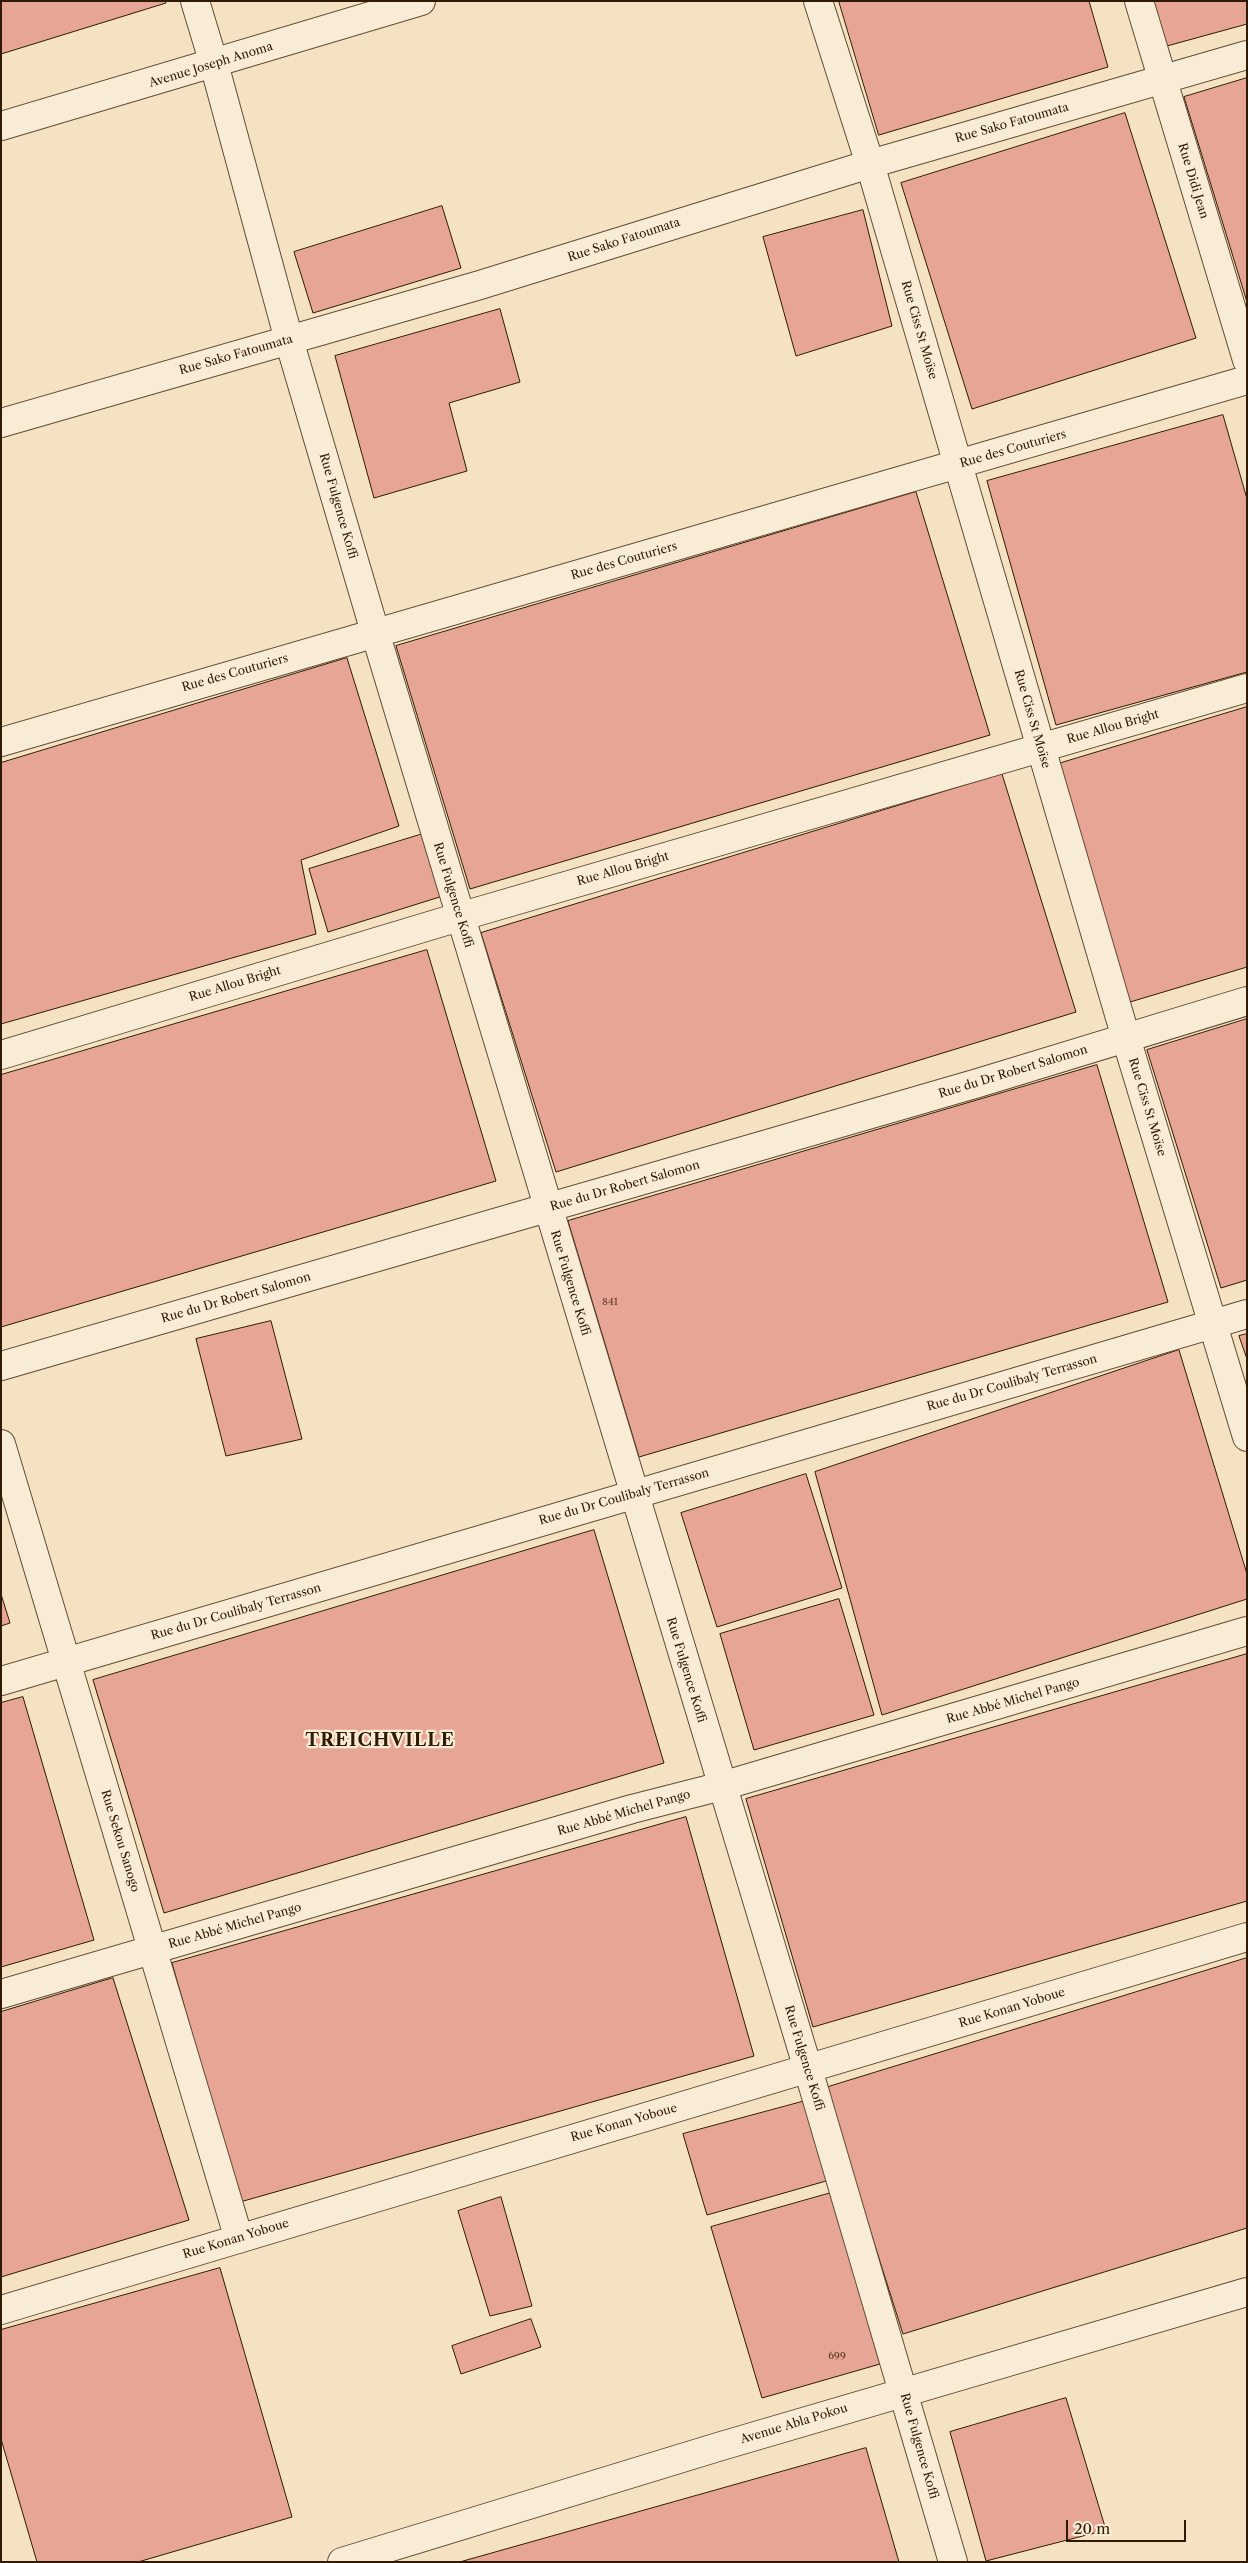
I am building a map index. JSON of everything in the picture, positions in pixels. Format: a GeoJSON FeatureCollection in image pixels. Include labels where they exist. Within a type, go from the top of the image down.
{"type":"FeatureCollection","features":[{"type":"Feature","properties":{"kind":"street","name":"Rue Fulgence Koffi"},"geometry":{"type":"LineString","coordinates":[[195,1],[289,340],[459,917],[808,2070],[953,2562]]}},
{"type":"Feature","properties":{"kind":"street","name":"Avenue Joseph Anoma"},"geometry":{"type":"LineString","coordinates":[[1,126],[421,1]]}},
{"type":"Feature","properties":{"kind":"street","name":"Rue Ciss St Moïse"},"geometry":{"type":"LineString","coordinates":[[818,1],[870,164],[1040,749],[1247,1437]]}},
{"type":"Feature","properties":{"kind":"street","name":"Rue Didi Jean"},"geometry":{"type":"LineString","coordinates":[[1139,1],[1247,360]]}},
{"type":"Feature","properties":{"kind":"street","name":"Rue Sako Fatoumata"},"geometry":{"type":"LineString","coordinates":[[1,423],[480,286],[870,164],[1247,55]]}},
{"type":"Feature","properties":{"kind":"street","name":"Rue des Couturiers"},"geometry":{"type":"LineString","coordinates":[[1,742],[375,632],[958,466],[1247,380]]}},
{"type":"Feature","properties":{"kind":"street","name":"Rue Allou Bright"},"geometry":{"type":"LineString","coordinates":[[1,1055],[459,917],[1247,688]]}},
{"type":"Feature","properties":{"kind":"street","name":"Rue du Dr Robert Salomon"},"geometry":{"type":"LineString","coordinates":[[1,1366],[426,1241],[548,1208],[1247,1001]]}},
{"type":"Feature","properties":{"kind":"street","name":"Rue du Dr Coulibaly Terrasson"},"geometry":{"type":"LineString","coordinates":[[1,1681],[1247,1314]]}},
{"type":"Feature","properties":{"kind":"street","name":"Rue Sekou Sanogo"},"geometry":{"type":"LineString","coordinates":[[1,1444],[238,2239]]}},
{"type":"Feature","properties":{"kind":"street","name":"Rue Abbé Michel Pango"},"geometry":{"type":"LineString","coordinates":[[1,1994],[632,1809],[722,1786],[1247,1632]]}},
{"type":"Feature","properties":{"kind":"street","name":"Rue Konan Yoboue"},"geometry":{"type":"LineString","coordinates":[[1,2310],[808,2070],[1247,1937]]}},
{"type":"Feature","properties":{"kind":"street","name":"Avenue Abla Pokou"},"geometry":{"type":"LineString","coordinates":[[342,2562],[903,2392],[1247,2292]]}},
{"type":"Feature","properties":{"kind":"building"},"geometry":{"type":"Polygon","coordinates":[[[1,1],[165,1],[166,3],[1,54],[1,1]]]}},
{"type":"Feature","properties":{"kind":"building"},"geometry":{"type":"Polygon","coordinates":[[[839,1],[1089,1],[1108,67],[879,135],[839,1]]]}},
{"type":"Feature","properties":{"kind":"building"},"geometry":{"type":"Polygon","coordinates":[[[1154,1],[1247,1],[1247,24],[1167,46],[1154,1]]]}},
{"type":"Feature","properties":{"kind":"building"},"geometry":{"type":"Polygon","coordinates":[[[1247,78],[1247,302],[1184,97],[1247,78]]]}},
{"type":"Feature","properties":{"kind":"building"},"geometry":{"type":"Polygon","coordinates":[[[1125,113],[1196,338],[972,409],[901,183],[1125,113]]]}},
{"type":"Feature","properties":{"kind":"building"},"geometry":{"type":"Polygon","coordinates":[[[442,206],[461,268],[313,313],[294,252],[442,206]]]}},
{"type":"Feature","properties":{"kind":"building"},"geometry":{"type":"Polygon","coordinates":[[[863,210],[892,326],[796,356],[763,237],[863,210]]]}},
{"type":"Feature","properties":{"kind":"building"},"geometry":{"type":"Polygon","coordinates":[[[500,309],[520,382],[449,403],[467,471],[374,498],[335,356],[500,309]]]}},
{"type":"Feature","properties":{"kind":"building"},"geometry":{"type":"Polygon","coordinates":[[[1223,415],[1247,499],[1247,672],[1056,725],[987,481],[1223,415]]]}},
{"type":"Feature","properties":{"kind":"building"},"geometry":{"type":"Polygon","coordinates":[[[916,492],[990,735],[470,889],[396,646],[916,492]]]}},
{"type":"Feature","properties":{"kind":"building"},"geometry":{"type":"Polygon","coordinates":[[[347,658],[399,826],[301,860],[316,934],[1,1024],[1,763],[347,658]]]}},
{"type":"Feature","properties":{"kind":"building"},"geometry":{"type":"Polygon","coordinates":[[[1247,707],[1247,967],[1130,1002],[1058,764],[1247,707]]]}},
{"type":"Feature","properties":{"kind":"building"},"geometry":{"type":"Polygon","coordinates":[[[1002,774],[1076,1012],[556,1172],[481,933],[1002,774]]]}},
{"type":"Feature","properties":{"kind":"building"},"geometry":{"type":"Polygon","coordinates":[[[426,833],[446,895],[328,932],[309,869],[426,833]]]}},
{"type":"Feature","properties":{"kind":"building"},"geometry":{"type":"Polygon","coordinates":[[[427,950],[496,1181],[1,1327],[1,1075],[427,950]]]}},
{"type":"Feature","properties":{"kind":"building"},"geometry":{"type":"Polygon","coordinates":[[[1247,1019],[1247,1280],[1221,1288],[1147,1050],[1247,1019]]]}},
{"type":"Feature","properties":{"kind":"building"},"geometry":{"type":"Polygon","coordinates":[[[1097,1065],[1168,1302],[639,1457],[568,1221],[1097,1065]]]}},
{"type":"Feature","properties":{"kind":"building"},"geometry":{"type":"Polygon","coordinates":[[[271,1321],[302,1439],[226,1456],[196,1339],[271,1321]]]}},
{"type":"Feature","properties":{"kind":"building"},"geometry":{"type":"Polygon","coordinates":[[[1247,1334],[1247,1359],[1239,1336],[1247,1334]]]}},
{"type":"Feature","properties":{"kind":"building"},"geometry":{"type":"Polygon","coordinates":[[[1179,1350],[1247,1574],[1247,1599],[882,1715],[815,1472],[1179,1350]]]}},
{"type":"Feature","properties":{"kind":"building"},"geometry":{"type":"Polygon","coordinates":[[[806,1474],[842,1588],[717,1627],[681,1513],[806,1474]]]}},
{"type":"Feature","properties":{"kind":"building"},"geometry":{"type":"Polygon","coordinates":[[[594,1530],[664,1763],[164,1913],[93,1680],[594,1530]]]}},
{"type":"Feature","properties":{"kind":"building"},"geometry":{"type":"Polygon","coordinates":[[[1,1594],[10,1623],[1,1626],[1,1594]]]}},
{"type":"Feature","properties":{"kind":"building"},"geometry":{"type":"Polygon","coordinates":[[[839,1599],[874,1715],[754,1750],[720,1634],[839,1599]]]}},
{"type":"Feature","properties":{"kind":"building"},"geometry":{"type":"Polygon","coordinates":[[[1247,1654],[1247,1901],[813,2027],[746,1799],[1247,1654]]]}},
{"type":"Feature","properties":{"kind":"building"},"geometry":{"type":"Polygon","coordinates":[[[23,1697],[94,1940],[1,1967],[1,1703],[23,1697]]]}},
{"type":"Feature","properties":{"kind":"building"},"geometry":{"type":"Polygon","coordinates":[[[686,1817],[754,2056],[240,2202],[172,1963],[686,1817]]]}},
{"type":"Feature","properties":{"kind":"building"},"geometry":{"type":"Polygon","coordinates":[[[1247,1958],[1247,2228],[903,2334],[825,2088],[1247,1958]]]}},
{"type":"Feature","properties":{"kind":"building"},"geometry":{"type":"Polygon","coordinates":[[[113,1978],[189,2220],[1,2277],[1,2012],[113,1978]]]}},
{"type":"Feature","properties":{"kind":"building"},"geometry":{"type":"Polygon","coordinates":[[[809,2100],[833,2179],[707,2215],[683,2134],[809,2100]]]}},
{"type":"Feature","properties":{"kind":"building"},"geometry":{"type":"Polygon","coordinates":[[[831,2193],[880,2364],[762,2398],[711,2227],[831,2193]]]}},
{"type":"Feature","properties":{"kind":"building"},"geometry":{"type":"Polygon","coordinates":[[[501,2197],[532,2306],[490,2316],[458,2211],[501,2197]]]}},
{"type":"Feature","properties":{"kind":"building"},"geometry":{"type":"Polygon","coordinates":[[[220,2268],[292,2517],[138,2562],[37,2562],[1,2439],[1,2330],[220,2268]]]}},
{"type":"Feature","properties":{"kind":"building"},"geometry":{"type":"Polygon","coordinates":[[[531,2319],[541,2347],[461,2374],[452,2346],[531,2319]]]}},
{"type":"Feature","properties":{"kind":"building"},"geometry":{"type":"Polygon","coordinates":[[[1066,2398],[1106,2530],[986,2561],[950,2432],[1066,2398]]]}},
{"type":"Feature","properties":{"kind":"building"},"geometry":{"type":"Polygon","coordinates":[[[866,2448],[899,2562],[460,2562],[866,2448]]]}},
{"type":"Feature","properties":{"kind":"district","name":"TREICHVILLE"},"geometry":{"type":"Point","coordinates":[380,1741]}}]}
